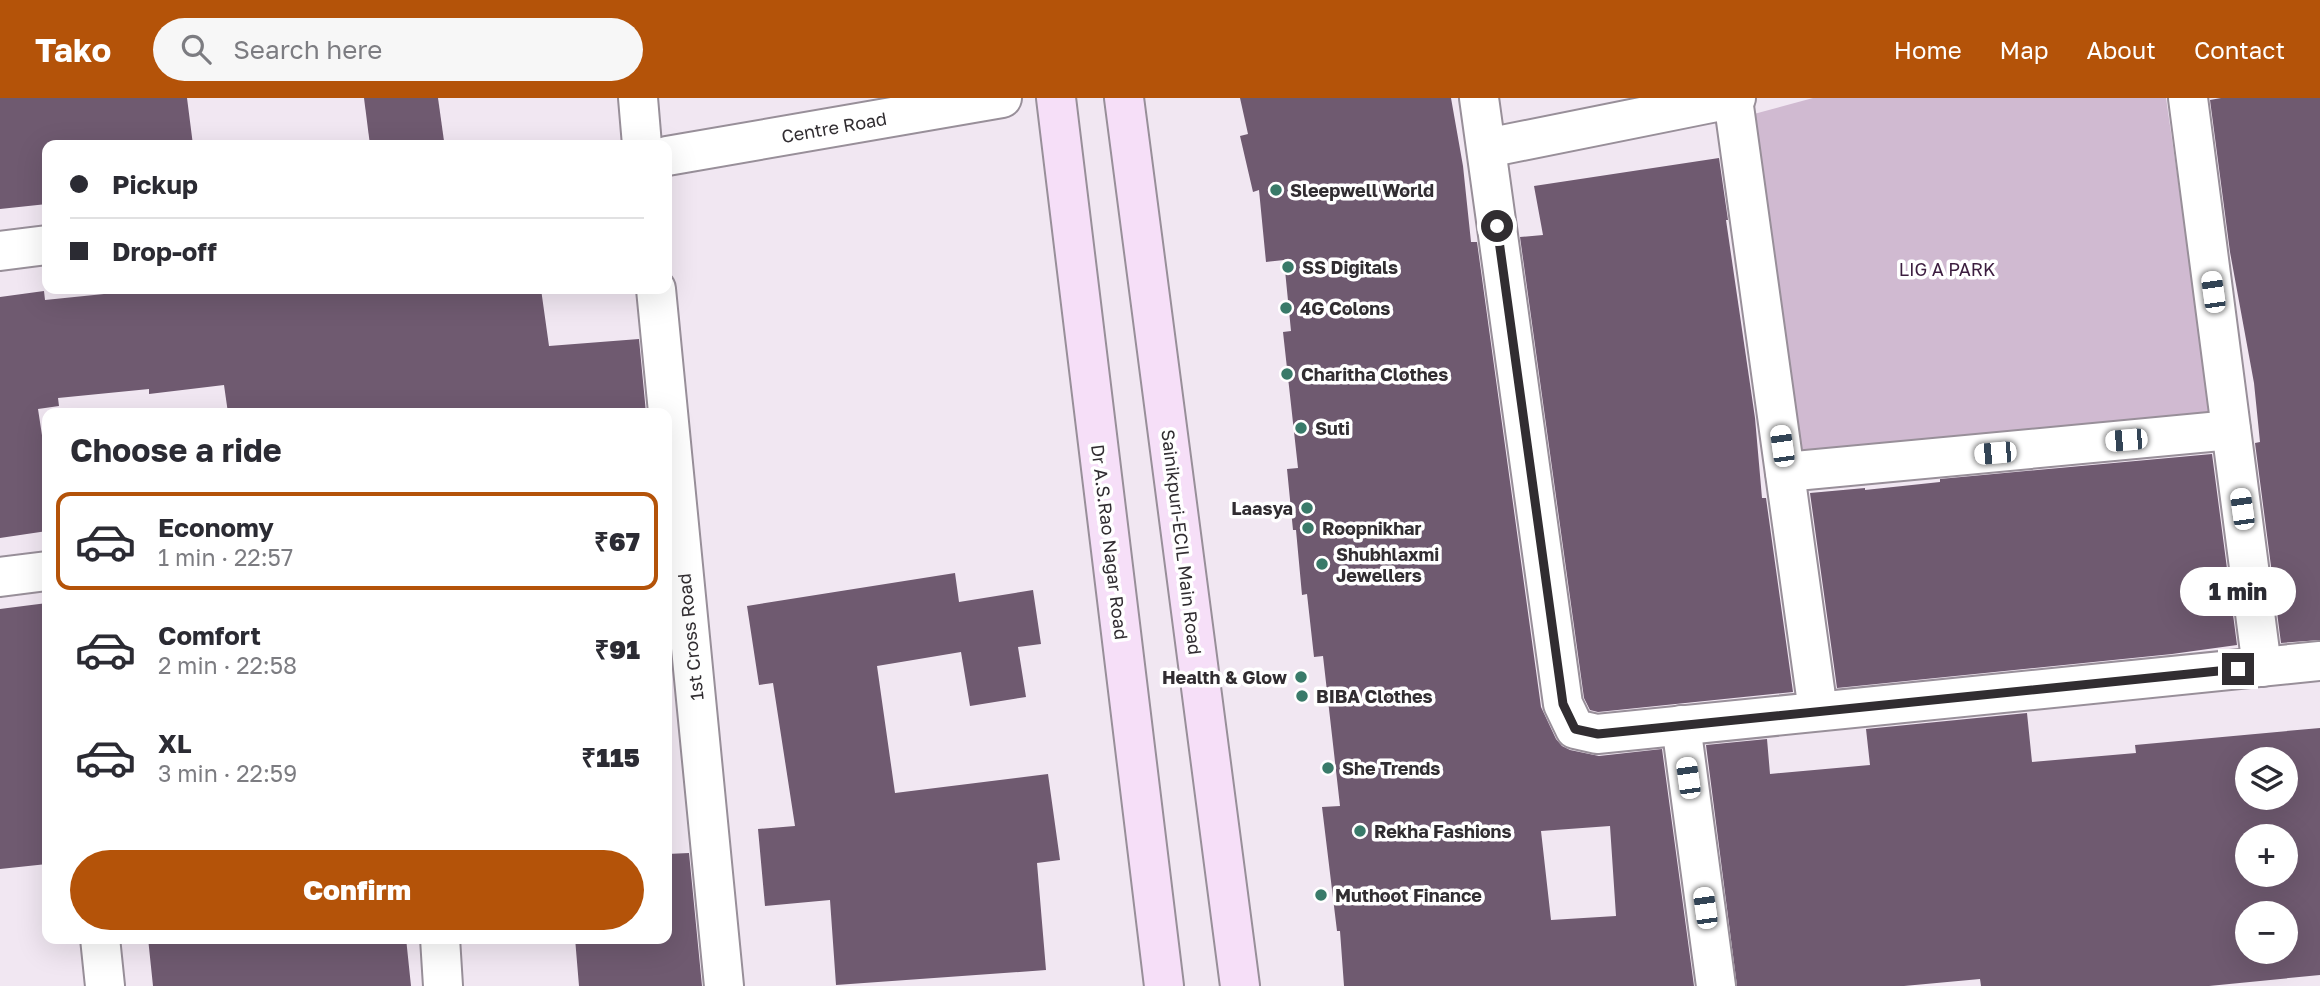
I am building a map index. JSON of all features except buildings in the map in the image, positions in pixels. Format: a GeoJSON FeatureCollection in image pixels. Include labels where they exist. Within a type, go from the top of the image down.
{"type":"FeatureCollection","features":[{"type":"Feature","properties":{"kind":"main road","name":"Dr A.S.Rao Nagar Road"},"geometry":{"type":"LineString","coordinates":[[1056,98],[1164,986]]}},
{"type":"Feature","properties":{"kind":"main road","name":"Sainikpuri-ECIL Main Road"},"geometry":{"type":"LineString","coordinates":[[1124,98],[1240,986]]}},
{"type":"Feature","properties":{"kind":"street"},"geometry":{"type":"LineString","coordinates":[[638,98],[642,140]]}},
{"type":"Feature","properties":{"kind":"street","name":"Centre Road"},"geometry":{"type":"LineString","coordinates":[[672,155],[1002,98]]}},
{"type":"Feature","properties":{"kind":"street"},"geometry":{"type":"LineString","coordinates":[[1479,98],[1563,704],[1575,729],[1598,734],[2320,661]]}},
{"type":"Feature","properties":{"kind":"street"},"geometry":{"type":"LineString","coordinates":[[1487,148],[1735,98],[1818,711]]}},
{"type":"Feature","properties":{"kind":"street"},"geometry":{"type":"LineString","coordinates":[[2188,98],[2262,667]]}},
{"type":"Feature","properties":{"kind":"street"},"geometry":{"type":"LineString","coordinates":[[0,251],[42,246]]}},
{"type":"Feature","properties":{"kind":"street","name":"1st Cross Road"},"geometry":{"type":"LineString","coordinates":[[656,294],[665,408]]}},
{"type":"Feature","properties":{"kind":"street"},"geometry":{"type":"LineString","coordinates":[[1785,472],[2231,430]]}},
{"type":"Feature","properties":{"kind":"street","name":"1st Cross Road"},"geometry":{"type":"LineString","coordinates":[[672,492],[724,986]]}},
{"type":"Feature","properties":{"kind":"street"},"geometry":{"type":"LineString","coordinates":[[0,577],[42,572]]}},
{"type":"Feature","properties":{"kind":"street"},"geometry":{"type":"LineString","coordinates":[[1681,725],[1716,986]]}},
{"type":"Feature","properties":{"kind":"street"},"geometry":{"type":"LineString","coordinates":[[101,944],[105,986]]}},
{"type":"Feature","properties":{"kind":"street"},"geometry":{"type":"LineString","coordinates":[[440,944],[443,986]]}},
{"type":"Feature","properties":{"kind":"green space","name":"LIG A PARK"},"geometry":{"type":"Polygon","coordinates":[[[1813,98],[2166,98],[2212,415],[1798,455],[1754,114],[1813,98]]]}},
{"type":"Feature","properties":{"kind":"place","name":"Sleepwell World"},"geometry":{"type":"Point","coordinates":[1276,190]}},
{"type":"Feature","properties":{"kind":"place","name":"SS Digitals"},"geometry":{"type":"Point","coordinates":[1288,267]}},
{"type":"Feature","properties":{"kind":"place","name":"4G Colons"},"geometry":{"type":"Point","coordinates":[1286,308]}},
{"type":"Feature","properties":{"kind":"place","name":"Charitha Clothes"},"geometry":{"type":"Point","coordinates":[1287,374]}},
{"type":"Feature","properties":{"kind":"place","name":"Suti"},"geometry":{"type":"Point","coordinates":[1301,428]}},
{"type":"Feature","properties":{"kind":"place","name":"Laasya"},"geometry":{"type":"Point","coordinates":[1307,508]}},
{"type":"Feature","properties":{"kind":"place","name":"Roopnikhar"},"geometry":{"type":"Point","coordinates":[1308,528]}},
{"type":"Feature","properties":{"kind":"place","name":"Shubhlaxmi Jewellers"},"geometry":{"type":"Point","coordinates":[1322,564]}},
{"type":"Feature","properties":{"kind":"place","name":"Health & Glow"},"geometry":{"type":"Point","coordinates":[1301,677]}},
{"type":"Feature","properties":{"kind":"place","name":"BIBA Clothes"},"geometry":{"type":"Point","coordinates":[1302,696]}},
{"type":"Feature","properties":{"kind":"place","name":"She Trends"},"geometry":{"type":"Point","coordinates":[1328,768]}},
{"type":"Feature","properties":{"kind":"place","name":"Rekha Fashions"},"geometry":{"type":"Point","coordinates":[1360,831]}},
{"type":"Feature","properties":{"kind":"place","name":"Muthoot Finance"},"geometry":{"type":"Point","coordinates":[1321,895]}},
{"type":"Feature","properties":{"kind":"route"},"geometry":{"type":"LineString","coordinates":[[1497,226],[1563,704],[1575,729],[1598,734],[2238,669]]}}]}
